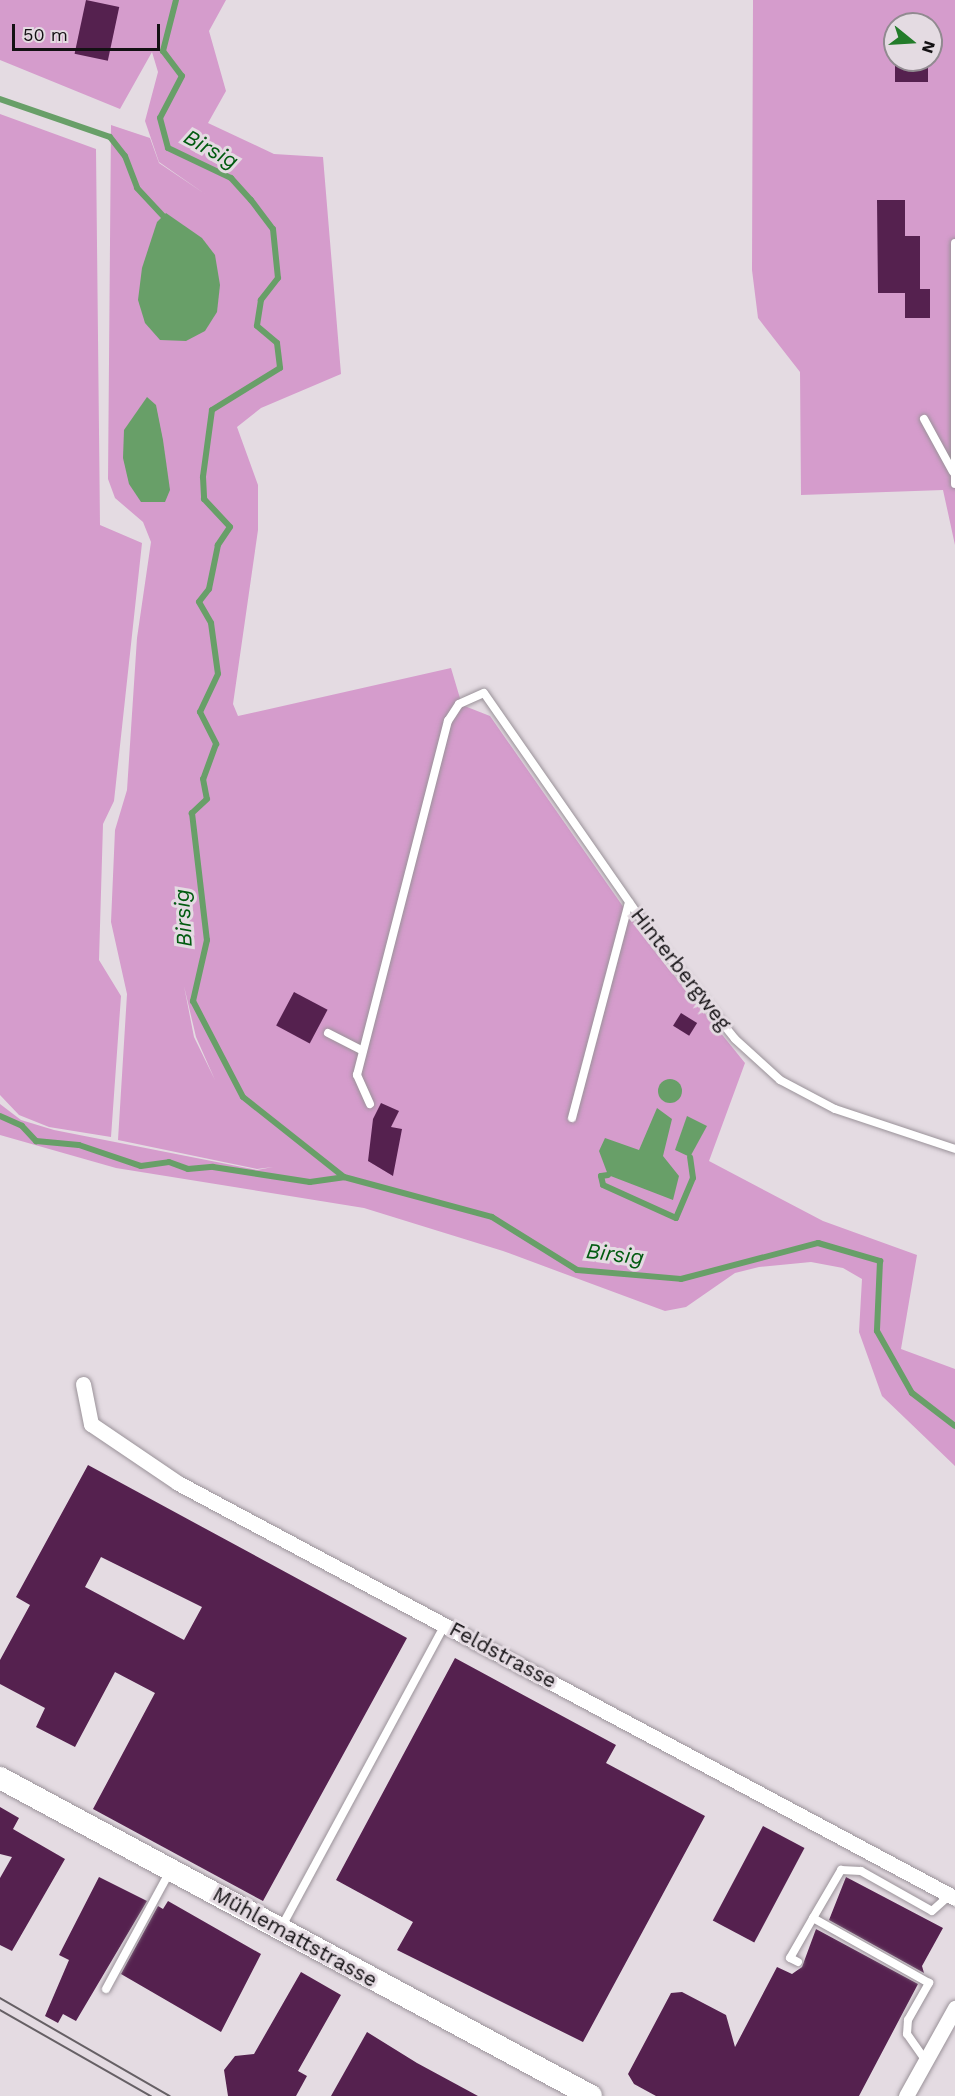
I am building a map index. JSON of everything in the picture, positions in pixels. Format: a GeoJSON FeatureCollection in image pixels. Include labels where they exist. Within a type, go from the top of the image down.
{"type":"FeatureCollection","features":[{"type":"Feature","properties":{"kind":"main road","name":"Mühlemattstrasse"},"geometry":{"type":"LineString","coordinates":[[0,1778],[591,2096]]}},
{"type":"Feature","properties":{"kind":"street","name":"Feldstrasse"},"geometry":{"type":"LineString","coordinates":[[83,1384],[92,1424],[118,1445],[178,1483],[953,1896]]}},
{"type":"Feature","properties":{"kind":"street"},"geometry":{"type":"LineString","coordinates":[[906,2096],[955,2008]]}},
{"type":"Feature","properties":{"kind":"lane"},"geometry":{"type":"LineString","coordinates":[[955,243],[955,484]]}},
{"type":"Feature","properties":{"kind":"lane"},"geometry":{"type":"LineString","coordinates":[[924,419],[954,474]]}},
{"type":"Feature","properties":{"kind":"lane","name":"Hinterbergweg"},"geometry":{"type":"LineString","coordinates":[[363,1051],[448,721],[459,705],[484,693],[629,902],[735,1039],[780,1080],[845,1113],[955,1149]]}},
{"type":"Feature","properties":{"kind":"lane"},"geometry":{"type":"LineString","coordinates":[[572,1118],[629,902]]}},
{"type":"Feature","properties":{"kind":"lane"},"geometry":{"type":"LineString","coordinates":[[328,1033],[363,1051],[357,1075],[370,1104]]}},
{"type":"Feature","properties":{"kind":"lane"},"geometry":{"type":"LineString","coordinates":[[280,1929],[446,1624]]}},
{"type":"Feature","properties":{"kind":"lane"},"geometry":{"type":"LineString","coordinates":[[106,1989],[171,1869]]}},
{"type":"Feature","properties":{"kind":"lane"},"geometry":{"type":"LineString","coordinates":[[798,1962],[790,1958],[841,1870],[861,1871],[932,1911],[953,1896]]}},
{"type":"Feature","properties":{"kind":"lane"},"geometry":{"type":"LineString","coordinates":[[813,1918],[929,1983],[905,2019],[907,2034],[926,2061]]}},
{"type":"Feature","properties":{"kind":"shaded area"},"geometry":{"type":"Polygon","coordinates":[[[0,0],[226,0],[209,31],[226,91],[208,123],[274,154],[323,157],[341,374],[261,408],[237,427],[258,485],[258,530],[233,704],[238,716],[451,668],[462,705],[490,716],[652,948],[745,1063],[709,1161],[823,1221],[917,1255],[901,1349],[955,1369],[955,1466],[882,1396],[859,1332],[862,1279],[843,1268],[811,1262],[759,1267],[735,1273],[686,1307],[665,1311],[503,1251],[364,1208],[116,1168],[0,1135],[0,1104],[21,1120],[54,1130],[257,1170],[273,1167],[257,1169],[118,1140],[127,994],[111,922],[115,830],[127,790],[137,638],[151,542],[143,522],[115,498],[108,479],[111,125],[150,138],[159,163],[205,194],[159,162],[145,121],[158,72],[152,52],[120,109],[0,60],[0,0]],[[184,986],[194,1037],[215,1080],[196,1037],[184,986]]]}},
{"type":"Feature","properties":{"kind":"shaded area"},"geometry":{"type":"Polygon","coordinates":[[[753,0],[955,0],[955,545],[943,490],[801,495],[800,372],[758,318],[752,270],[753,0]]]}},
{"type":"Feature","properties":{"kind":"shaded area"},"geometry":{"type":"Polygon","coordinates":[[[0,114],[96,149],[100,525],[142,543],[114,801],[103,824],[99,960],[121,996],[111,1137],[49,1127],[19,1115],[0,1095],[0,114]]]}},
{"type":"Feature","properties":{"kind":"shaded area"},"geometry":{"type":"Polygon","coordinates":[[[166,213],[202,238],[215,255],[220,285],[217,312],[205,331],[186,341],[160,340],[145,323],[138,300],[142,268],[157,222],[166,213]]]}},
{"type":"Feature","properties":{"kind":"shaded area"},"geometry":{"type":"Polygon","coordinates":[[[147,397],[156,405],[163,440],[170,490],[165,502],[141,502],[129,484],[123,458],[124,430],[147,397]]]}},
{"type":"Feature","properties":{"kind":"shaded area"},"geometry":{"type":"Polygon","coordinates":[[[670,1079],[675,1080],[681,1086],[681,1096],[675,1102],[670,1103],[665,1102],[659,1096],[658,1091],[659,1086],[665,1080],[670,1079]]]}},
{"type":"Feature","properties":{"kind":"shaded area"},"geometry":{"type":"Polygon","coordinates":[[[657,1108],[672,1119],[663,1156],[679,1176],[673,1200],[608,1175],[599,1151],[605,1138],[639,1150],[657,1108]]]}},
{"type":"Feature","properties":{"kind":"shaded area"},"geometry":{"type":"Polygon","coordinates":[[[687,1116],[707,1126],[690,1157],[675,1150],[687,1116]]]}},
{"type":"Feature","properties":{"kind":"building"},"geometry":{"type":"Polygon","coordinates":[[[86,0],[119,7],[108,61],[75,54],[86,0]]]}},
{"type":"Feature","properties":{"kind":"building"},"geometry":{"type":"Polygon","coordinates":[[[895,72],[928,72],[928,82],[895,82],[895,72]]]}},
{"type":"Feature","properties":{"kind":"building"},"geometry":{"type":"Polygon","coordinates":[[[877,200],[905,200],[905,236],[920,236],[920,289],[930,289],[930,318],[905,318],[905,293],[878,293],[877,200]]]}},
{"type":"Feature","properties":{"kind":"building"},"geometry":{"type":"Polygon","coordinates":[[[294,992],[328,1010],[310,1043],[276,1026],[294,992]]]}},
{"type":"Feature","properties":{"kind":"building"},"geometry":{"type":"Polygon","coordinates":[[[681,1013],[697,1023],[689,1036],[673,1026],[681,1013]]]}},
{"type":"Feature","properties":{"kind":"building"},"geometry":{"type":"Polygon","coordinates":[[[381,1103],[399,1111],[391,1127],[402,1129],[393,1176],[368,1161],[373,1119],[381,1103]]]}},
{"type":"Feature","properties":{"kind":"building"},"geometry":{"type":"Polygon","coordinates":[[[88,1465],[407,1638],[263,1901],[93,1809],[155,1693],[115,1672],[75,1747],[36,1727],[45,1708],[0,1684],[0,1660],[30,1605],[16,1597],[88,1465]],[[101,1557],[85,1587],[184,1640],[202,1607],[101,1557]]]}},
{"type":"Feature","properties":{"kind":"building"},"geometry":{"type":"Polygon","coordinates":[[[455,1658],[616,1745],[606,1763],[705,1816],[583,2042],[397,1950],[413,1922],[336,1880],[455,1658]]]}},
{"type":"Feature","properties":{"kind":"building"},"geometry":{"type":"Polygon","coordinates":[[[0,1807],[19,1818],[13,1829],[65,1859],[12,1951],[0,1945],[0,1878],[12,1857],[0,1854],[0,1807]]]}},
{"type":"Feature","properties":{"kind":"building"},"geometry":{"type":"Polygon","coordinates":[[[763,1826],[804,1848],[754,1943],[713,1920],[763,1826]]]}},
{"type":"Feature","properties":{"kind":"building"},"geometry":{"type":"Polygon","coordinates":[[[99,1877],[147,1901],[76,2021],[63,2014],[58,2023],[45,2016],[69,1960],[59,1955],[99,1877]]]}},
{"type":"Feature","properties":{"kind":"building"},"geometry":{"type":"Polygon","coordinates":[[[846,1877],[943,1928],[922,1966],[924,1973],[829,1920],[846,1877]]]}},
{"type":"Feature","properties":{"kind":"building"},"geometry":{"type":"Polygon","coordinates":[[[168,1901],[261,1954],[221,2032],[121,1974],[158,1906],[163,1909],[168,1901]]]}},
{"type":"Feature","properties":{"kind":"building"},"geometry":{"type":"Polygon","coordinates":[[[816,1929],[918,1984],[859,2096],[656,2096],[634,2084],[628,2074],[671,1993],[682,1992],[726,2015],[735,2047],[777,1967],[792,1974],[802,1967],[816,1929]]]}},
{"type":"Feature","properties":{"kind":"building"},"geometry":{"type":"Polygon","coordinates":[[[301,1972],[341,1995],[298,2071],[307,2076],[296,2096],[228,2096],[224,2070],[235,2056],[254,2054],[301,1972]]]}},
{"type":"Feature","properties":{"kind":"building"},"geometry":{"type":"Polygon","coordinates":[[[367,2032],[417,2063],[478,2096],[331,2096],[367,2032]]]}},
{"type":"Feature","properties":{"kind":"waterway","name":"Birsig"},"geometry":{"type":"LineString","coordinates":[[176,0],[163,51],[182,76],[160,118],[168,148],[231,178],[251,200],[273,229],[278,278],[261,300],[257,326],[277,343],[280,368],[212,410],[203,477],[204,499],[230,527],[218,545],[209,589],[199,602],[211,623],[218,674],[200,712],[216,744],[203,779],[207,799],[192,813],[207,940],[193,1001],[243,1097],[344,1177],[492,1217],[577,1270],[681,1279],[818,1243],[880,1261],[877,1331],[912,1393],[955,1426]]}},
{"type":"Feature","properties":{"kind":"waterway"},"geometry":{"type":"LineString","coordinates":[[0,99],[110,137],[125,156],[137,188],[163,216]]}},
{"type":"Feature","properties":{"kind":"waterway"},"geometry":{"type":"LineString","coordinates":[[0,1116],[22,1126],[36,1141],[79,1145],[141,1166],[169,1162],[188,1169],[213,1167],[310,1182],[344,1177]]}},
{"type":"Feature","properties":{"kind":"waterway"},"geometry":{"type":"LineString","coordinates":[[608,1175],[601,1176],[603,1185],[676,1218],[693,1178],[690,1157]]}},
{"type":"Feature","properties":{"kind":"tram line"},"geometry":{"type":"LineString","coordinates":[[0,1998],[170,2096]]}},
{"type":"Feature","properties":{"kind":"tram line"},"geometry":{"type":"LineString","coordinates":[[0,2010],[151,2096]]}}]}
